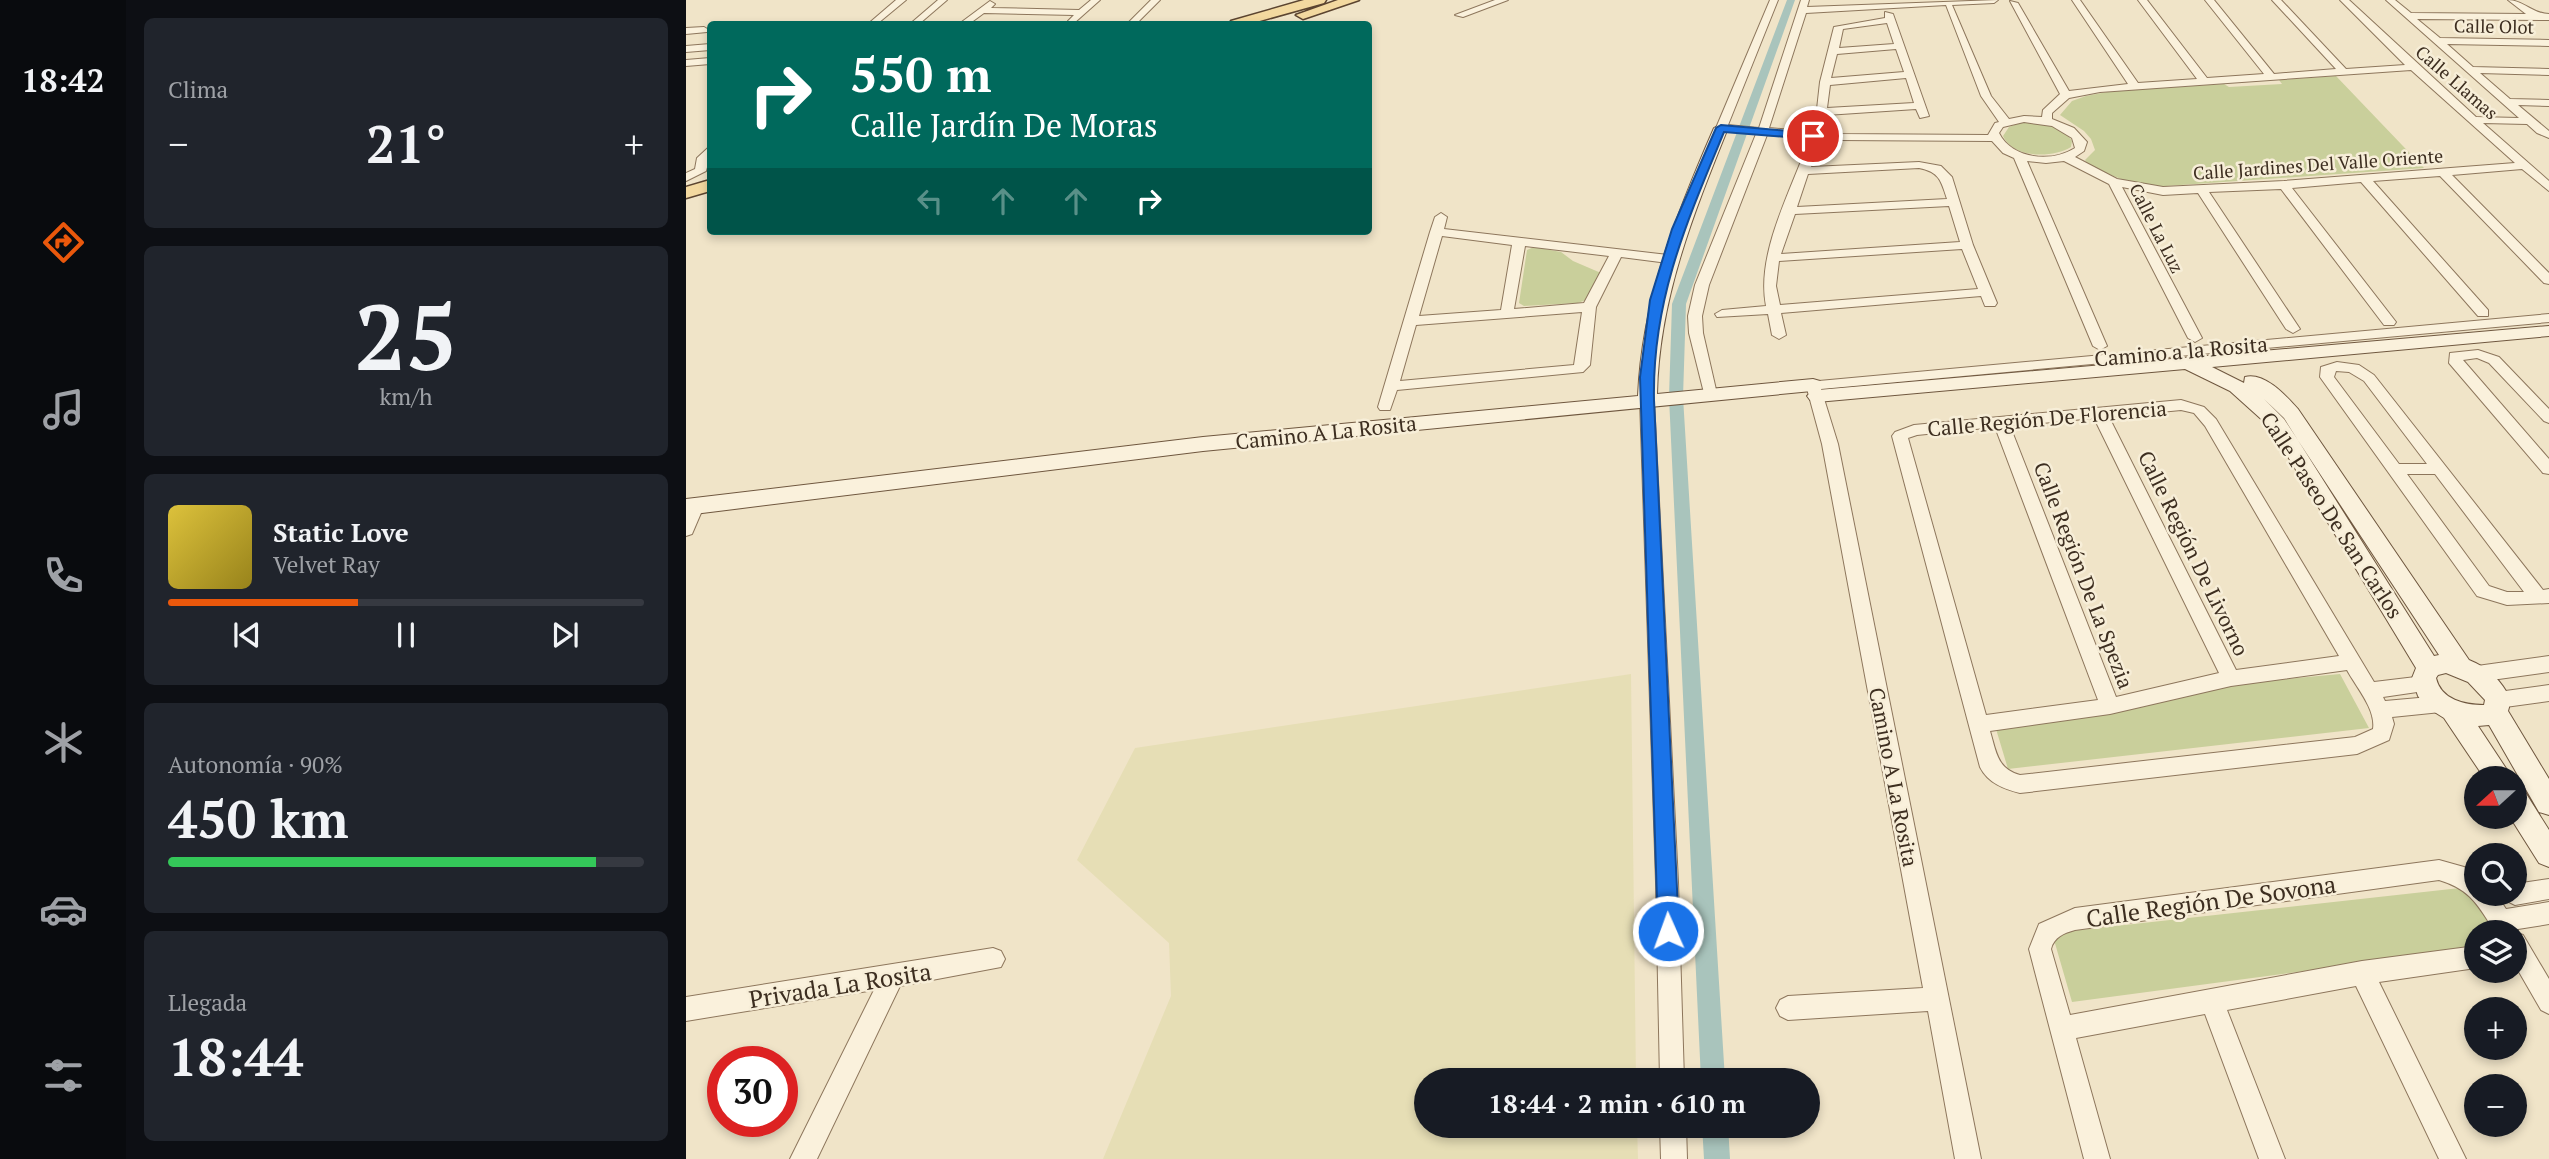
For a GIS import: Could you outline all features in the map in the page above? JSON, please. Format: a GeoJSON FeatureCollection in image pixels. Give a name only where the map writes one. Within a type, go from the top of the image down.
{"type":"FeatureCollection","features":[{"type":"Feature","properties":{"kind":"main road"},"geometry":{"type":"LineString","coordinates":[[1246,21],[1319,0]]}},
{"type":"Feature","properties":{"kind":"main road"},"geometry":{"type":"LineString","coordinates":[[1281,21],[1352,0]]}},
{"type":"Feature","properties":{"kind":"main road"},"geometry":{"type":"LineString","coordinates":[[686,193],[707,186]]}},
{"type":"Feature","properties":{"kind":"main road"},"geometry":{"type":"LineString","coordinates":[[686,200],[707,193]]}},
{"type":"Feature","properties":{"kind":"street"},"geometry":{"type":"LineString","coordinates":[[876,21],[902,0]]}},
{"type":"Feature","properties":{"kind":"street"},"geometry":{"type":"LineString","coordinates":[[918,21],[943,0]]}},
{"type":"Feature","properties":{"kind":"street"},"geometry":{"type":"LineString","coordinates":[[1073,21],[1096,0]]}},
{"type":"Feature","properties":{"kind":"street"},"geometry":{"type":"LineString","coordinates":[[1134,21],[1156,0]]}},
{"type":"Feature","properties":{"kind":"street"},"geometry":{"type":"LineString","coordinates":[[1460,15],[1504,0]]}},
{"type":"Feature","properties":{"kind":"street"},"geometry":{"type":"LineString","coordinates":[[1672,1068],[1655,399],[1647,377],[1656,300],[1668,259],[1725,129],[1774,0]]}},
{"type":"Feature","properties":{"kind":"street"},"geometry":{"type":"LineString","coordinates":[[1701,395],[1695,316],[1702,285],[1804,5],[1994,0]]}},
{"type":"Feature","properties":{"kind":"street"},"geometry":{"type":"LineString","coordinates":[[2076,0],[2135,86]]}},
{"type":"Feature","properties":{"kind":"street"},"geometry":{"type":"LineString","coordinates":[[2143,0],[2203,80]]}},
{"type":"Feature","properties":{"kind":"street"},"geometry":{"type":"LineString","coordinates":[[2209,0],[2271,76]]}},
{"type":"Feature","properties":{"kind":"street"},"geometry":{"type":"LineString","coordinates":[[2276,0],[2343,71]]}},
{"type":"Feature","properties":{"kind":"street","name":"Calle Llamas"},"geometry":{"type":"LineString","coordinates":[[2344,0],[2413,67],[2549,187]]}},
{"type":"Feature","properties":{"kind":"street"},"geometry":{"type":"LineString","coordinates":[[2390,0],[2545,133]]}},
{"type":"Feature","properties":{"kind":"street"},"geometry":{"type":"LineString","coordinates":[[2512,0],[2536,17]]}},
{"type":"Feature","properties":{"kind":"street"},"geometry":{"type":"LineString","coordinates":[[2013,3],[2066,95]]}},
{"type":"Feature","properties":{"kind":"street"},"geometry":{"type":"LineString","coordinates":[[968,21],[989,5],[1085,11]]}},
{"type":"Feature","properties":{"kind":"street"},"geometry":{"type":"LineString","coordinates":[[1949,7],[1986,96],[2005,122]]}},
{"type":"Feature","properties":{"kind":"street"},"geometry":{"type":"LineString","coordinates":[[1008,19],[1029,8]]}},
{"type":"Feature","properties":{"kind":"street"},"geometry":{"type":"LineString","coordinates":[[2408,16],[2549,17]]}},
{"type":"Feature","properties":{"kind":"street"},"geometry":{"type":"LineString","coordinates":[[1819,125],[1820,112],[1825,82],[1838,28],[1841,25],[1889,17],[1922,111],[1820,112]]}},
{"type":"Feature","properties":{"kind":"street"},"geometry":{"type":"LineString","coordinates":[[686,31],[704,30]]}},
{"type":"Feature","properties":{"kind":"street","name":"Calle Olot"},"geometry":{"type":"LineString","coordinates":[[2438,41],[2549,43]]}},
{"type":"Feature","properties":{"kind":"street"},"geometry":{"type":"LineString","coordinates":[[1832,51],[1899,46]]}},
{"type":"Feature","properties":{"kind":"street"},"geometry":{"type":"LineString","coordinates":[[686,48],[707,47]]}},
{"type":"Feature","properties":{"kind":"street"},"geometry":{"type":"LineString","coordinates":[[686,63],[707,61]]}},
{"type":"Feature","properties":{"kind":"street"},"geometry":{"type":"LineString","coordinates":[[2047,121],[2048,112],[2066,95],[2203,80],[2413,67]]}},
{"type":"Feature","properties":{"kind":"street"},"geometry":{"type":"LineString","coordinates":[[2471,70],[2549,72]]}},
{"type":"Feature","properties":{"kind":"street"},"geometry":{"type":"LineString","coordinates":[[1825,82],[1909,75]]}},
{"type":"Feature","properties":{"kind":"street"},"geometry":{"type":"LineString","coordinates":[[2508,102],[2549,103]]}},
{"type":"Feature","properties":{"kind":"street"},"geometry":{"type":"LineString","coordinates":[[1725,129],[1838,137],[1994,138],[2007,150],[2041,159],[2065,158],[2075,154],[2081,142],[2070,130],[2047,121],[2024,119],[2005,122],[1995,129],[1994,138]]}},
{"type":"Feature","properties":{"kind":"street"},"geometry":{"type":"LineString","coordinates":[[2473,120],[2529,121]]}},
{"type":"Feature","properties":{"kind":"street"},"geometry":{"type":"LineString","coordinates":[[1789,134],[1796,127],[1819,125],[1833,130],[1838,137]]}},
{"type":"Feature","properties":{"kind":"street"},"geometry":{"type":"LineString","coordinates":[[1789,134],[1797,144],[1812,148],[1832,145],[1838,137]]}},
{"type":"Feature","properties":{"kind":"street"},"geometry":{"type":"LineString","coordinates":[[1779,335],[1769,286],[1773,258],[1812,148]]}},
{"type":"Feature","properties":{"kind":"street"},"geometry":{"type":"LineString","coordinates":[[686,178],[700,171],[707,153]]}},
{"type":"Feature","properties":{"kind":"street"},"geometry":{"type":"LineString","coordinates":[[2018,154],[2100,346]]}},
{"type":"Feature","properties":{"kind":"street","name":"Calle La Luz"},"geometry":{"type":"LineString","coordinates":[[2065,158],[2114,182],[2194,338]]}},
{"type":"Feature","properties":{"kind":"street"},"geometry":{"type":"LineString","coordinates":[[1722,314],[1988,297],[1967,245],[1946,177],[1937,168],[1919,165],[1803,171]]}},
{"type":"Feature","properties":{"kind":"street","name":"Calle Jardines Del Valle Oriente"},"geometry":{"type":"LineString","coordinates":[[2114,182],[2149,191],[2202,190],[2526,165]]}},
{"type":"Feature","properties":{"kind":"street"},"geometry":{"type":"LineString","coordinates":[[2443,172],[2549,280]]}},
{"type":"Feature","properties":{"kind":"street"},"geometry":{"type":"LineString","coordinates":[[2365,179],[2483,313]]}},
{"type":"Feature","properties":{"kind":"street"},"geometry":{"type":"LineString","coordinates":[[2284,185],[2389,322]]}},
{"type":"Feature","properties":{"kind":"street"},"geometry":{"type":"LineString","coordinates":[[2202,190],[2293,329]]}},
{"type":"Feature","properties":{"kind":"street"},"geometry":{"type":"LineString","coordinates":[[1788,211],[1955,202]]}},
{"type":"Feature","properties":{"kind":"street"},"geometry":{"type":"LineString","coordinates":[[1385,407],[1441,217]]}},
{"type":"Feature","properties":{"kind":"street"},"geometry":{"type":"LineString","coordinates":[[1436,232],[1668,259]]}},
{"type":"Feature","properties":{"kind":"street"},"geometry":{"type":"LineString","coordinates":[[1507,313],[1519,242]]}},
{"type":"Feature","properties":{"kind":"street"},"geometry":{"type":"LineString","coordinates":[[1773,258],[1967,245]]}},
{"type":"Feature","properties":{"kind":"street"},"geometry":{"type":"LineString","coordinates":[[1391,386],[1578,369],[1583,365],[1589,307],[1612,266],[1616,253]]}},
{"type":"Feature","properties":{"kind":"street"},"geometry":{"type":"LineString","coordinates":[[1410,321],[1589,307]]}},
{"type":"Feature","properties":{"kind":"street","name":"Camino a la Rosita"},"geometry":{"type":"LineString","coordinates":[[1815,391],[2549,318]]}},
{"type":"Feature","properties":{"kind":"street","name":"Camino a la Rosita"},"geometry":{"type":"LineString","coordinates":[[2183,362],[2549,331]]}},
{"type":"Feature","properties":{"kind":"street"},"geometry":{"type":"LineString","coordinates":[[2549,418],[2489,356],[2455,356],[2456,363],[2542,454],[2549,469]]}},
{"type":"Feature","properties":{"kind":"street","name":"Calle Paseo De San Carlos"},"geometry":{"type":"LineString","coordinates":[[2217,359],[2271,394],[2291,414],[2468,670],[2487,682],[2497,706]]}},
{"type":"Feature","properties":{"kind":"street","name":"Camino A La Rosita"},"geometry":{"type":"LineString","coordinates":[[691,506],[1203,444],[1655,399],[1815,391],[2183,362]]}},
{"type":"Feature","properties":{"kind":"street","name":"Calle Paseo De San Carlos"},"geometry":{"type":"LineString","coordinates":[[2183,362],[2239,386],[2255,398],[2277,423],[2447,708]]}},
{"type":"Feature","properties":{"kind":"street"},"geometry":{"type":"LineString","coordinates":[[2352,367],[2363,373],[2544,597],[2501,599],[2483,591],[2327,377],[2325,373],[2329,368],[2352,367]]}},
{"type":"Feature","properties":{"kind":"street","name":"Camino A La Rosita"},"geometry":{"type":"LineString","coordinates":[[1815,391],[1830,444],[1968,1159]]}},
{"type":"Feature","properties":{"kind":"street","name":"Calle Región De Florencia"},"geometry":{"type":"LineString","coordinates":[[2181,405],[2199,410],[2205,415],[2380,710],[2384,724],[2382,734],[2357,745],[2020,784],[1998,777],[1990,767],[1900,436],[1914,430],[2099,412],[2181,405]]}},
{"type":"Feature","properties":{"kind":"street","name":"Calle Región De Livorno"},"geometry":{"type":"LineString","coordinates":[[2099,412],[2231,678]]}},
{"type":"Feature","properties":{"kind":"street","name":"Calle Región De La Spezia"},"geometry":{"type":"LineString","coordinates":[[2000,421],[2110,706]]}},
{"type":"Feature","properties":{"kind":"street"},"geometry":{"type":"LineString","coordinates":[[2392,469],[2440,469]]}},
{"type":"Feature","properties":{"kind":"street"},"geometry":{"type":"LineString","coordinates":[[686,530],[691,506]]}},
{"type":"Feature","properties":{"kind":"street"},"geometry":{"type":"LineString","coordinates":[[1979,723],[2110,706],[2231,678],[2351,662]]}},
{"type":"Feature","properties":{"kind":"street"},"geometry":{"type":"LineString","coordinates":[[2368,691],[2426,675],[2446,663],[2468,670],[2549,664]]}},
{"type":"Feature","properties":{"kind":"street"},"geometry":{"type":"LineString","coordinates":[[2380,710],[2447,708],[2478,718],[2497,706],[2549,692]]}},
{"type":"Feature","properties":{"kind":"street"},"geometry":{"type":"LineString","coordinates":[[2497,706],[2549,803]]}},
{"type":"Feature","properties":{"kind":"street"},"geometry":{"type":"LineString","coordinates":[[2447,708],[2490,766]]}},
{"type":"Feature","properties":{"kind":"street"},"geometry":{"type":"LineString","coordinates":[[2527,820],[2549,854]]}},
{"type":"Feature","properties":{"kind":"street","name":"Calle Región De Sovona"},"geometry":{"type":"LineString","coordinates":[[2097,1159],[2040,949],[2041,938],[2047,930],[2060,924],[2089,918],[2439,870],[2464,877]]}},
{"type":"Feature","properties":{"kind":"street"},"geometry":{"type":"LineString","coordinates":[[2527,892],[2549,889]]}},
{"type":"Feature","properties":{"kind":"street"},"geometry":{"type":"LineString","coordinates":[[2527,928],[2549,913]]}},
{"type":"Feature","properties":{"kind":"street","name":"Privada La Rosita"},"geometry":{"type":"LineString","coordinates":[[686,1010],[892,978],[993,959]]}},
{"type":"Feature","properties":{"kind":"street"},"geometry":{"type":"LineString","coordinates":[[2061,1029],[2213,1003],[2362,973],[2464,959]]}},
{"type":"Feature","properties":{"kind":"street","name":"Calle Región De Sovona"},"geometry":{"type":"LineString","coordinates":[[2527,965],[2549,1002]]}},
{"type":"Feature","properties":{"kind":"street"},"geometry":{"type":"LineString","coordinates":[[2362,973],[2453,1159]]}},
{"type":"Feature","properties":{"kind":"street"},"geometry":{"type":"LineString","coordinates":[[803,1159],[892,978]]}},
{"type":"Feature","properties":{"kind":"street"},"geometry":{"type":"LineString","coordinates":[[1788,1008],[1937,999]]}},
{"type":"Feature","properties":{"kind":"street"},"geometry":{"type":"LineString","coordinates":[[2213,1003],[2272,1159]]}},
{"type":"Feature","properties":{"kind":"street"},"geometry":{"type":"LineString","coordinates":[[1673,1138],[1674,1159]]}},
{"type":"Feature","properties":{"kind":"shaded area"},"geometry":{"type":"Polygon","coordinates":[[[1631,674],[1636,1068],[1414,1068],[1414,1138],[1637,1138],[1638,1159],[1103,1159],[1171,996],[1169,943],[1077,860],[1135,748],[1631,674]]]}},
{"type":"Feature","properties":{"kind":"green space"},"geometry":{"type":"Polygon","coordinates":[[[2336,76],[2424,168],[2138,186],[2089,166],[2085,160],[2095,150],[2091,139],[2060,115],[2072,101],[2112,91],[2224,84],[2229,87],[2282,84],[2279,80],[2336,76]]]}},
{"type":"Feature","properties":{"kind":"green space"},"geometry":{"type":"Polygon","coordinates":[[[2023,122],[2044,124],[2063,131],[2072,141],[2071,147],[2044,154],[2015,149],[2003,136],[2009,127],[2023,122]]]}},
{"type":"Feature","properties":{"kind":"green space"},"geometry":{"type":"Polygon","coordinates":[[[1534,247],[1561,252],[1573,261],[1601,273],[1586,300],[1578,303],[1524,306],[1519,303],[1527,250],[1534,247]]]}},
{"type":"Feature","properties":{"kind":"green space"},"geometry":{"type":"Polygon","coordinates":[[[2340,674],[2369,728],[2008,769],[1996,729],[2120,712],[2234,684],[2340,674]]]}},
{"type":"Feature","properties":{"kind":"green space"},"geometry":{"type":"Polygon","coordinates":[[[2464,888],[2464,906],[2481,906],[2489,920],[2464,920],[2464,950],[2072,1002],[2052,933],[2464,888]]]}},
{"type":"Feature","properties":{"kind":"waterway"},"geometry":{"type":"LineString","coordinates":[[1712,1068],[1676,397],[1679,304],[1791,0]]}},
{"type":"Feature","properties":{"kind":"waterway"},"geometry":{"type":"LineString","coordinates":[[1716,1138],[1717,1159]]}},
{"type":"Feature","properties":{"kind":"route"},"geometry":{"type":"LineString","coordinates":[[1668,931],[1647,400],[1656,300],[1678,229],[1721,128],[1813,136]]}}]}
